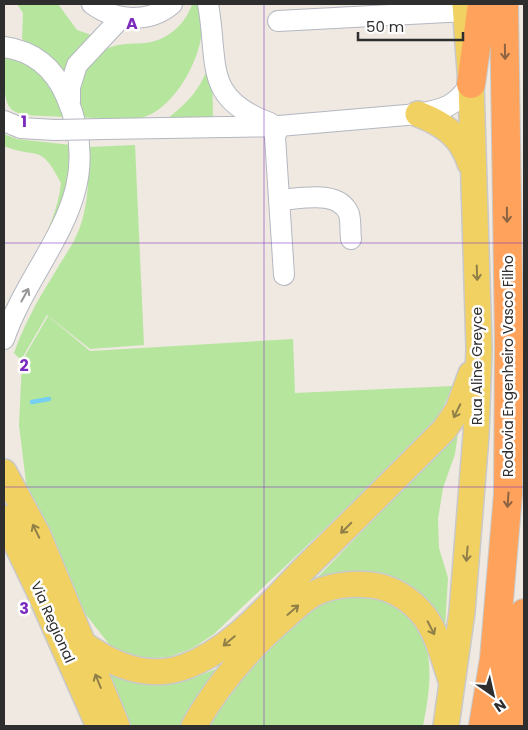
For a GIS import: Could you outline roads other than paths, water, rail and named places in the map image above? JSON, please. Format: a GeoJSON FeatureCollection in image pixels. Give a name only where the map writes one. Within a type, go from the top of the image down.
{"type":"FeatureCollection","features":[{"type":"Feature","properties":{"kind":"highway","name":"Rodovia Engenheiro Vasco Filho"},"geometry":{"type":"LineString","coordinates":[[483,726],[494,659],[508,494],[509,343],[504,4]]}},
{"type":"Feature","properties":{"kind":"highway"},"geometry":{"type":"LineString","coordinates":[[471,6],[471,84]]}},
{"type":"Feature","properties":{"kind":"highway"},"geometry":{"type":"LineString","coordinates":[[510,726],[524,613]]}},
{"type":"Feature","properties":{"kind":"highway"},"geometry":{"type":"LineString","coordinates":[[521,648],[521,726]]}},
{"type":"Feature","properties":{"kind":"main road","name":"Rua Aline Greyce"},"geometry":{"type":"LineString","coordinates":[[446,726],[462,612],[475,454],[479,348],[471,84]]}},
{"type":"Feature","properties":{"kind":"main road"},"geometry":{"type":"LineString","coordinates":[[418,114],[438,122],[453,132],[467,155],[473,173]]}},
{"type":"Feature","properties":{"kind":"main road"},"geometry":{"type":"LineString","coordinates":[[82,643],[106,659],[142,672],[164,672],[184,668],[218,650],[254,619],[444,430],[458,410],[479,348]]}},
{"type":"Feature","properties":{"kind":"main road"},"geometry":{"type":"LineString","coordinates":[[4,472],[38,535],[117,726]]}},
{"type":"Feature","properties":{"kind":"main road","name":"Via Regional"},"geometry":{"type":"LineString","coordinates":[[4,518],[40,590],[99,726]]}},
{"type":"Feature","properties":{"kind":"main road"},"geometry":{"type":"LineString","coordinates":[[194,726],[219,686],[267,632],[303,601],[321,590],[341,584],[378,586],[396,592],[411,603],[426,618],[453,684]]}},
{"type":"Feature","properties":{"kind":"lane"},"geometry":{"type":"LineString","coordinates":[[92,4],[103,12],[120,18],[152,14],[172,4]]}},
{"type":"Feature","properties":{"kind":"lane"},"geometry":{"type":"LineString","coordinates":[[208,4],[214,54],[222,91],[239,109],[279,126]]}},
{"type":"Feature","properties":{"kind":"lane"},"geometry":{"type":"LineString","coordinates":[[278,21],[471,6]]}},
{"type":"Feature","properties":{"kind":"lane"},"geometry":{"type":"LineString","coordinates":[[4,339],[15,314],[61,230],[74,197],[80,158],[70,104],[70,87],[77,65],[120,18]]}},
{"type":"Feature","properties":{"kind":"lane"},"geometry":{"type":"LineString","coordinates":[[4,46],[27,53],[48,67],[56,76],[70,104]]}},
{"type":"Feature","properties":{"kind":"lane"},"geometry":{"type":"LineString","coordinates":[[4,121],[22,128],[55,130],[279,126],[418,114],[440,110],[453,104],[471,84]]}},
{"type":"Feature","properties":{"kind":"lane"},"geometry":{"type":"LineString","coordinates":[[279,126],[275,137],[284,275]]}},
{"type":"Feature","properties":{"kind":"lane"},"geometry":{"type":"LineString","coordinates":[[279,200],[331,197],[342,205],[349,215],[351,238]]}},
{"type":"Feature","properties":{"kind":"waterway"},"geometry":{"type":"LineString","coordinates":[[32,402],[49,399]]}}]}
